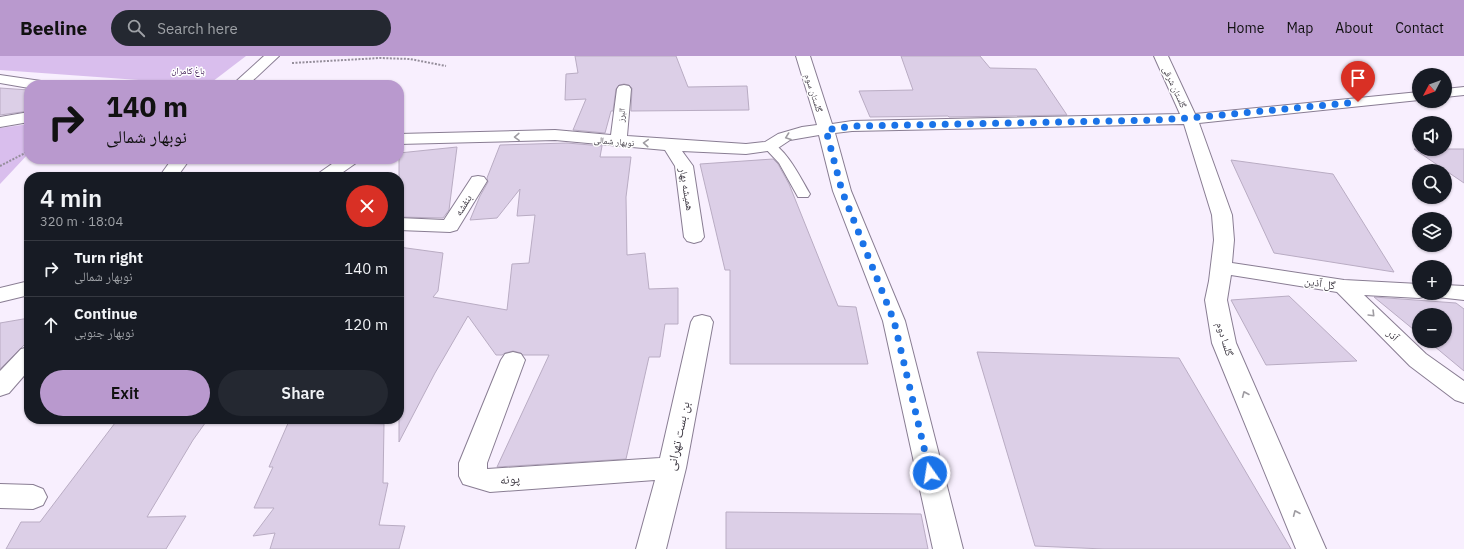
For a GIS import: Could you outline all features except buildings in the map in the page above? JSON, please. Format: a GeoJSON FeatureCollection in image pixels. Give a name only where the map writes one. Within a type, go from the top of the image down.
{"type":"FeatureCollection","features":[{"type":"Feature","properties":{"kind":"street","name":"گلستان سوم"},"geometry":{"type":"LineString","coordinates":[[802,56],[826,130],[842,191],[894,321],[948,549]]}},
{"type":"Feature","properties":{"kind":"street","name":"گلستان شرقی"},"geometry":{"type":"LineString","coordinates":[[1161,56],[1190,118]]}},
{"type":"Feature","properties":{"kind":"street"},"geometry":{"type":"LineString","coordinates":[[245,80],[267,60]]}},
{"type":"Feature","properties":{"kind":"street"},"geometry":{"type":"LineString","coordinates":[[0,80],[24,83]]}},
{"type":"Feature","properties":{"kind":"street","name":"البرز"},"geometry":{"type":"LineString","coordinates":[[618,141],[624,88]]}},
{"type":"Feature","properties":{"kind":"street"},"geometry":{"type":"LineString","coordinates":[[1452,92],[1464,91]]}},
{"type":"Feature","properties":{"kind":"street","name":"نوبهار شمالی"},"geometry":{"type":"LineString","coordinates":[[404,140],[555,135],[670,145],[746,149],[769,146],[784,137],[802,132],[826,130],[863,134],[1163,128],[1190,118],[1412,97]]}},
{"type":"Feature","properties":{"kind":"street"},"geometry":{"type":"LineString","coordinates":[[0,122],[24,118]]}},
{"type":"Feature","properties":{"kind":"street","name":"گلسا دوم"},"geometry":{"type":"LineString","coordinates":[[1190,118],[1222,215],[1224,240],[1216,300],[1224,343],[1311,549]]}},
{"type":"Feature","properties":{"kind":"street","name":"همیشه بهار"},"geometry":{"type":"LineString","coordinates":[[670,145],[684,166],[694,237]]}},
{"type":"Feature","properties":{"kind":"street"},"geometry":{"type":"LineString","coordinates":[[332,172],[343,164]]}},
{"type":"Feature","properties":{"kind":"street","name":"بنفشه"},"geometry":{"type":"LineString","coordinates":[[404,224],[450,226],[478,181]]}},
{"type":"Feature","properties":{"kind":"street","name":"گل آذین"},"geometry":{"type":"LineString","coordinates":[[1221,267],[1344,287],[1412,291]]}},
{"type":"Feature","properties":{"kind":"street","name":"آذر"},"geometry":{"type":"LineString","coordinates":[[1344,287],[1418,360],[1464,394]]}},
{"type":"Feature","properties":{"kind":"street"},"geometry":{"type":"LineString","coordinates":[[0,295],[24,289]]}},
{"type":"Feature","properties":{"kind":"street"},"geometry":{"type":"LineString","coordinates":[[1452,292],[1464,293]]}},
{"type":"Feature","properties":{"kind":"street","name":"بن بست تهرانی"},"geometry":{"type":"LineString","coordinates":[[651,549],[672,468],[702,322]]}},
{"type":"Feature","properties":{"kind":"street","name":"پونه"},"geometry":{"type":"LineString","coordinates":[[513,360],[473,463],[473,476],[490,481],[672,468]]}},
{"type":"Feature","properties":{"kind":"street"},"geometry":{"type":"LineString","coordinates":[[0,387],[24,361]]}},
{"type":"Feature","properties":{"kind":"street"},"geometry":{"type":"LineString","coordinates":[[0,496],[33,497]]}},
{"type":"Feature","properties":{"kind":"lane"},"geometry":{"type":"LineString","coordinates":[[769,146],[784,161],[803,194]]}},
{"type":"Feature","properties":{"kind":"path"},"geometry":{"type":"LineString","coordinates":[[267,60],[410,58],[446,66]]}},
{"type":"Feature","properties":{"kind":"path"},"geometry":{"type":"LineString","coordinates":[[0,166],[24,154]]}},
{"type":"Feature","properties":{"kind":"green space","name":"باغ کامران"},"geometry":{"type":"Polygon","coordinates":[[[0,56],[246,56],[215,80],[139,80],[0,70],[0,56]]]}},
{"type":"Feature","properties":{"kind":"green space"},"geometry":{"type":"Polygon","coordinates":[[[24,125],[24,158],[0,184],[0,128],[24,125]]]}},
{"type":"Feature","properties":{"kind":"route"},"geometry":{"type":"LineString","coordinates":[[930,473],[894,321],[842,191],[826,130],[852,126],[1156,120],[1358,102]]}}]}
